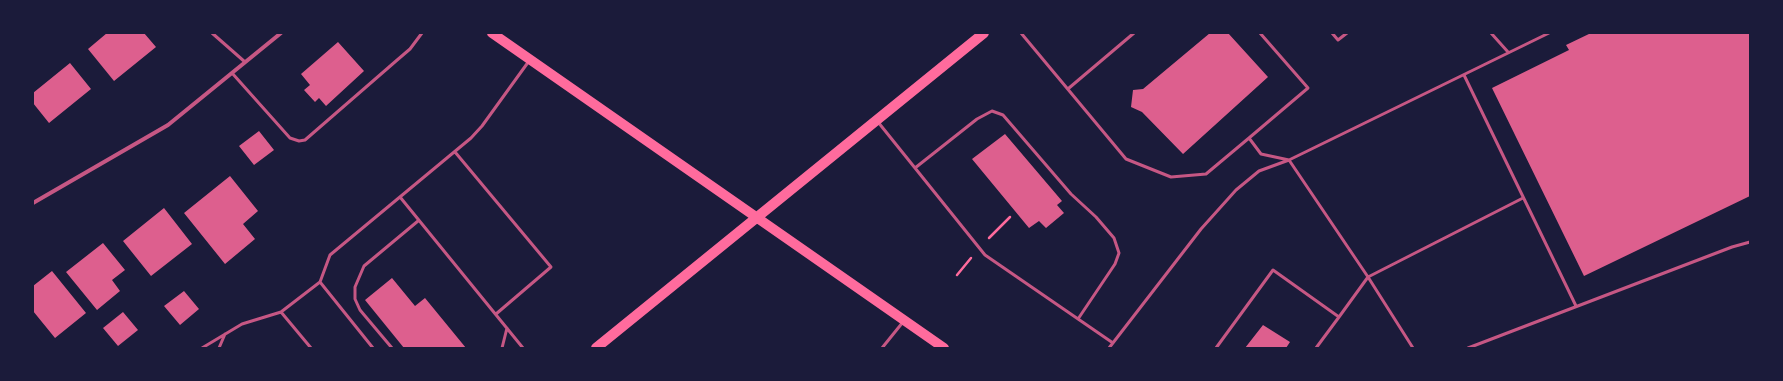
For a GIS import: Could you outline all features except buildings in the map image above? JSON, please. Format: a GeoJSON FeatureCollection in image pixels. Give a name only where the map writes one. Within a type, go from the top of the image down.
{"type":"FeatureCollection","features":[{"type":"Feature","properties":{"kind":"main road"},"geometry":{"type":"LineString","coordinates":[[492,33],[944,348]]}},
{"type":"Feature","properties":{"kind":"main road"},"geometry":{"type":"LineString","coordinates":[[596,348],[984,33]]}},
{"type":"Feature","properties":{"kind":"street"},"geometry":{"type":"LineString","coordinates":[[33,203],[168,125],[281,33]]}},
{"type":"Feature","properties":{"kind":"lane"},"geometry":{"type":"LineString","coordinates":[[212,33],[246,62]]}},
{"type":"Feature","properties":{"kind":"lane"},"geometry":{"type":"LineString","coordinates":[[232,73],[290,138],[299,141],[305,140],[410,49],[422,33]]}},
{"type":"Feature","properties":{"kind":"lane"},"geometry":{"type":"LineString","coordinates":[[1021,33],[1069,88],[1126,159],[1171,177],[1206,174],[1308,88],[1260,33]]}},
{"type":"Feature","properties":{"kind":"lane"},"geometry":{"type":"LineString","coordinates":[[1069,88],[1134,33]]}},
{"type":"Feature","properties":{"kind":"lane"},"geometry":{"type":"LineString","coordinates":[[1332,33],[1338,40],[1347,33]]}},
{"type":"Feature","properties":{"kind":"lane"},"geometry":{"type":"LineString","coordinates":[[1492,33],[1508,52]]}},
{"type":"Feature","properties":{"kind":"lane"},"geometry":{"type":"LineString","coordinates":[[1109,348],[1200,229],[1236,190],[1259,172],[1289,160],[1549,33]]}},
{"type":"Feature","properties":{"kind":"lane"},"geometry":{"type":"LineString","coordinates":[[202,348],[242,324],[281,312],[320,282],[330,255],[455,152],[482,126],[530,59]]}},
{"type":"Feature","properties":{"kind":"lane"},"geometry":{"type":"LineString","coordinates":[[1464,75],[1576,306]]}},
{"type":"Feature","properties":{"kind":"lane"},"geometry":{"type":"LineString","coordinates":[[915,168],[977,119],[992,111],[1003,115],[1071,194],[1096,217],[1114,238],[1119,253],[1115,264],[1078,319]]}},
{"type":"Feature","properties":{"kind":"lane"},"geometry":{"type":"LineString","coordinates":[[877,121],[985,256],[1113,343]]}},
{"type":"Feature","properties":{"kind":"lane"},"geometry":{"type":"LineString","coordinates":[[1249,138],[1261,154],[1289,160],[1368,277],[1413,348]]}},
{"type":"Feature","properties":{"kind":"lane"},"geometry":{"type":"LineString","coordinates":[[455,152],[551,267],[496,314]]}},
{"type":"Feature","properties":{"kind":"lane"},"geometry":{"type":"LineString","coordinates":[[400,197],[418,221],[523,348]]}},
{"type":"Feature","properties":{"kind":"lane"},"geometry":{"type":"LineString","coordinates":[[1316,348],[1368,277],[1523,198]]}},
{"type":"Feature","properties":{"kind":"lane"},"geometry":{"type":"LineString","coordinates":[[392,348],[360,310],[355,299],[355,287],[364,266],[418,221]]}},
{"type":"Feature","properties":{"kind":"lane"},"geometry":{"type":"LineString","coordinates":[[1468,348],[1732,247],[1750,242]]}},
{"type":"Feature","properties":{"kind":"lane"},"geometry":{"type":"LineString","coordinates":[[1216,348],[1273,270],[1339,317]]}},
{"type":"Feature","properties":{"kind":"lane"},"geometry":{"type":"LineString","coordinates":[[320,282],[373,348]]}},
{"type":"Feature","properties":{"kind":"lane"},"geometry":{"type":"LineString","coordinates":[[281,312],[311,348]]}},
{"type":"Feature","properties":{"kind":"lane"},"geometry":{"type":"LineString","coordinates":[[882,348],[904,320]]}},
{"type":"Feature","properties":{"kind":"lane"},"geometry":{"type":"LineString","coordinates":[[502,348],[507,328]]}},
{"type":"Feature","properties":{"kind":"lane"},"geometry":{"type":"LineString","coordinates":[[219,348],[225,334]]}}]}
